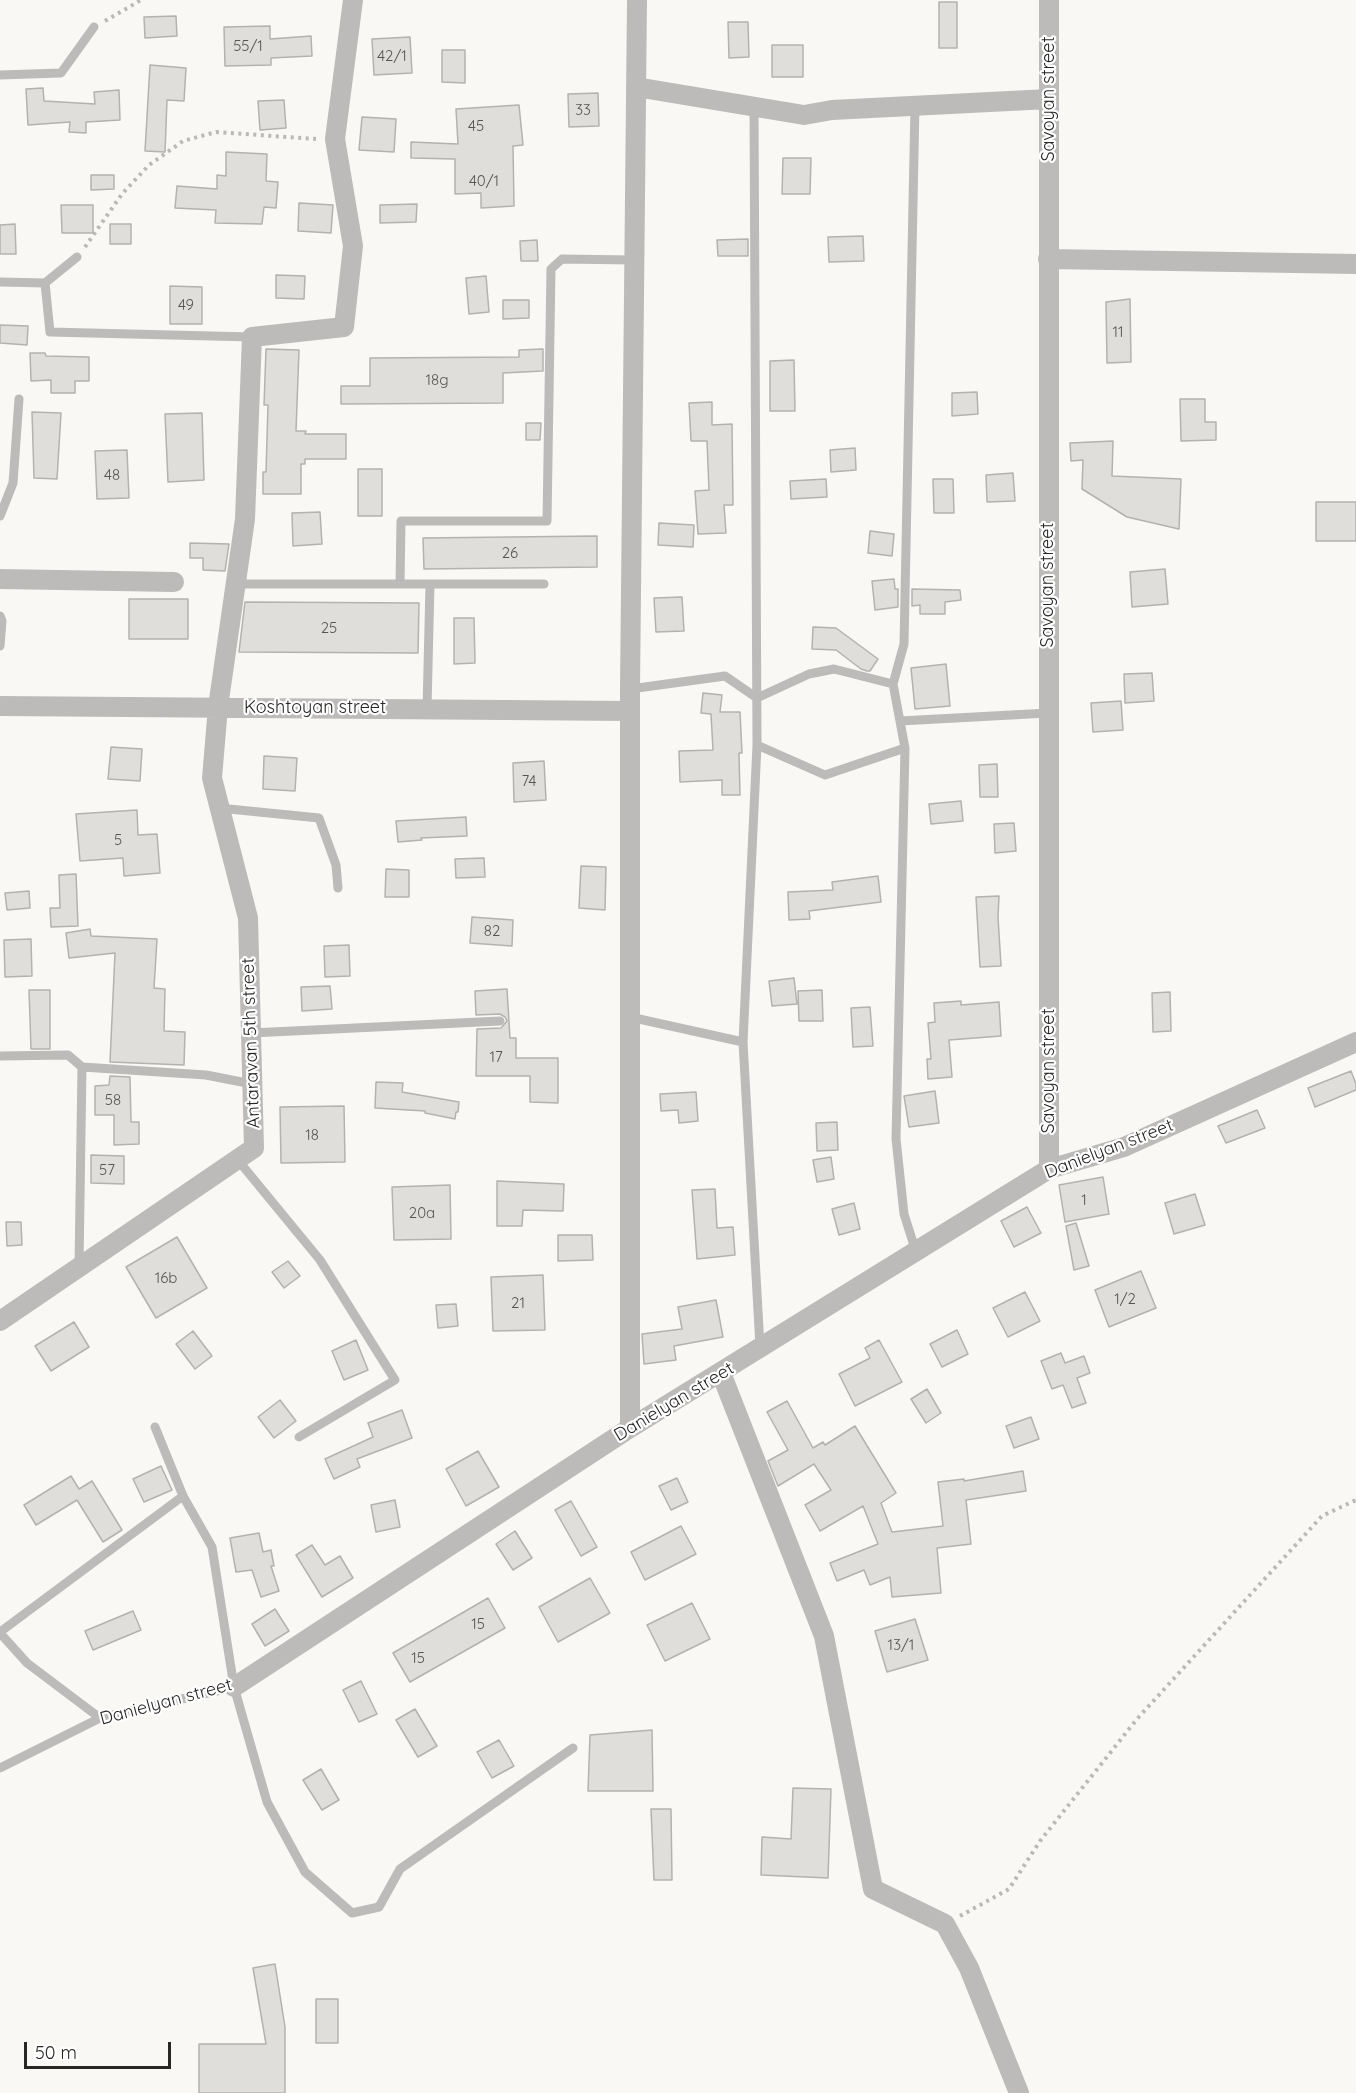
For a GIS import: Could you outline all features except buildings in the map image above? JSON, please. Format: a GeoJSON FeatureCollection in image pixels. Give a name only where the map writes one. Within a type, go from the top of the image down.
{"type":"FeatureCollection","features":[{"type":"Feature","properties":{"kind":"street"},"geometry":{"type":"LineString","coordinates":[[252,337],[344,327],[353,246],[335,140],[353,0]]}},
{"type":"Feature","properties":{"kind":"street"},"geometry":{"type":"LineString","coordinates":[[630,1428],[630,688],[637,0]]}},
{"type":"Feature","properties":{"kind":"street","name":"Savoyan street"},"geometry":{"type":"LineString","coordinates":[[1049,0],[1049,1169]]}},
{"type":"Feature","properties":{"kind":"street"},"geometry":{"type":"LineString","coordinates":[[636,87],[804,115],[832,110],[1049,99]]}},
{"type":"Feature","properties":{"kind":"street"},"geometry":{"type":"LineString","coordinates":[[1048,259],[1356,264]]}},
{"type":"Feature","properties":{"kind":"street","name":"Antaravan 5th street"},"geometry":{"type":"LineString","coordinates":[[0,1321],[254,1148],[248,918],[212,778],[218,707],[245,519],[252,337]]}},
{"type":"Feature","properties":{"kind":"street"},"geometry":{"type":"LineString","coordinates":[[0,579],[174,582]]}},
{"type":"Feature","properties":{"kind":"street","name":"Koshtoyan street"},"geometry":{"type":"LineString","coordinates":[[0,706],[630,711]]}},
{"type":"Feature","properties":{"kind":"street","name":"Danielyan street"},"geometry":{"type":"LineString","coordinates":[[234,1687],[630,1428],[1049,1169],[1124,1147],[1356,1042]]}},
{"type":"Feature","properties":{"kind":"street"},"geometry":{"type":"LineString","coordinates":[[721,1373],[824,1636],[873,1889],[945,1924],[969,1968],[1019,2093]]}},
{"type":"Feature","properties":{"kind":"lane"},"geometry":{"type":"LineString","coordinates":[[0,75],[61,74],[94,27]]}},
{"type":"Feature","properties":{"kind":"lane"},"geometry":{"type":"LineString","coordinates":[[915,105],[904,644],[893,684],[905,748],[896,1139],[904,1214],[916,1252]]}},
{"type":"Feature","properties":{"kind":"lane"},"geometry":{"type":"LineString","coordinates":[[754,107],[757,745],[743,1042],[760,1349]]}},
{"type":"Feature","properties":{"kind":"lane"},"geometry":{"type":"LineString","coordinates":[[0,282],[45,283],[77,257]]}},
{"type":"Feature","properties":{"kind":"lane"},"geometry":{"type":"LineString","coordinates":[[400,584],[401,521],[547,521],[551,269],[562,259],[634,260]]}},
{"type":"Feature","properties":{"kind":"lane"},"geometry":{"type":"LineString","coordinates":[[45,283],[50,332],[252,337]]}},
{"type":"Feature","properties":{"kind":"lane"},"geometry":{"type":"LineString","coordinates":[[0,516],[13,483],[19,399]]}},
{"type":"Feature","properties":{"kind":"lane"},"geometry":{"type":"LineString","coordinates":[[236,584],[544,584]]}},
{"type":"Feature","properties":{"kind":"lane"},"geometry":{"type":"LineString","coordinates":[[427,709],[430,584]]}},
{"type":"Feature","properties":{"kind":"lane"},"geometry":{"type":"LineString","coordinates":[[0,616],[2,621],[0,646]]}},
{"type":"Feature","properties":{"kind":"lane"},"geometry":{"type":"LineString","coordinates":[[757,698],[809,674],[834,669],[893,684]]}},
{"type":"Feature","properties":{"kind":"lane"},"geometry":{"type":"LineString","coordinates":[[630,688],[725,676],[757,698]]}},
{"type":"Feature","properties":{"kind":"lane"},"geometry":{"type":"LineString","coordinates":[[900,721],[1048,713]]}},
{"type":"Feature","properties":{"kind":"lane"},"geometry":{"type":"LineString","coordinates":[[757,745],[825,775],[905,748]]}},
{"type":"Feature","properties":{"kind":"lane"},"geometry":{"type":"LineString","coordinates":[[219,808],[319,818],[336,866],[338,888]]}},
{"type":"Feature","properties":{"kind":"lane"},"geometry":{"type":"LineString","coordinates":[[630,1017],[743,1042]]}},
{"type":"Feature","properties":{"kind":"lane"},"geometry":{"type":"LineString","coordinates":[[251,1033],[500,1021]]}},
{"type":"Feature","properties":{"kind":"lane"},"geometry":{"type":"LineString","coordinates":[[0,1056],[68,1055],[82,1067],[206,1076],[252,1084]]}},
{"type":"Feature","properties":{"kind":"lane"},"geometry":{"type":"LineString","coordinates":[[79,1267],[82,1067]]}},
{"type":"Feature","properties":{"kind":"lane"},"geometry":{"type":"LineString","coordinates":[[237,1160],[320,1260],[395,1380],[299,1437]]}},
{"type":"Feature","properties":{"kind":"lane"},"geometry":{"type":"LineString","coordinates":[[154,1427],[183,1496],[212,1547],[234,1687],[267,1802],[305,1872],[352,1913],[379,1907],[400,1869],[573,1748]]}},
{"type":"Feature","properties":{"kind":"lane"},"geometry":{"type":"LineString","coordinates":[[100,1718],[27,1662],[0,1632],[183,1496]]}},
{"type":"Feature","properties":{"kind":"lane","name":"Danielyan street"},"geometry":{"type":"LineString","coordinates":[[0,1768],[100,1718],[234,1687]]}},
{"type":"Feature","properties":{"kind":"path"},"geometry":{"type":"LineString","coordinates":[[94,27],[141,0]]}},
{"type":"Feature","properties":{"kind":"path"},"geometry":{"type":"LineString","coordinates":[[77,257],[122,194],[149,165],[183,141],[216,132],[335,140]]}},
{"type":"Feature","properties":{"kind":"path"},"geometry":{"type":"LineString","coordinates":[[945,1924],[1009,1889],[1040,1840],[1137,1719],[1322,1516],[1356,1500]]}}]}
